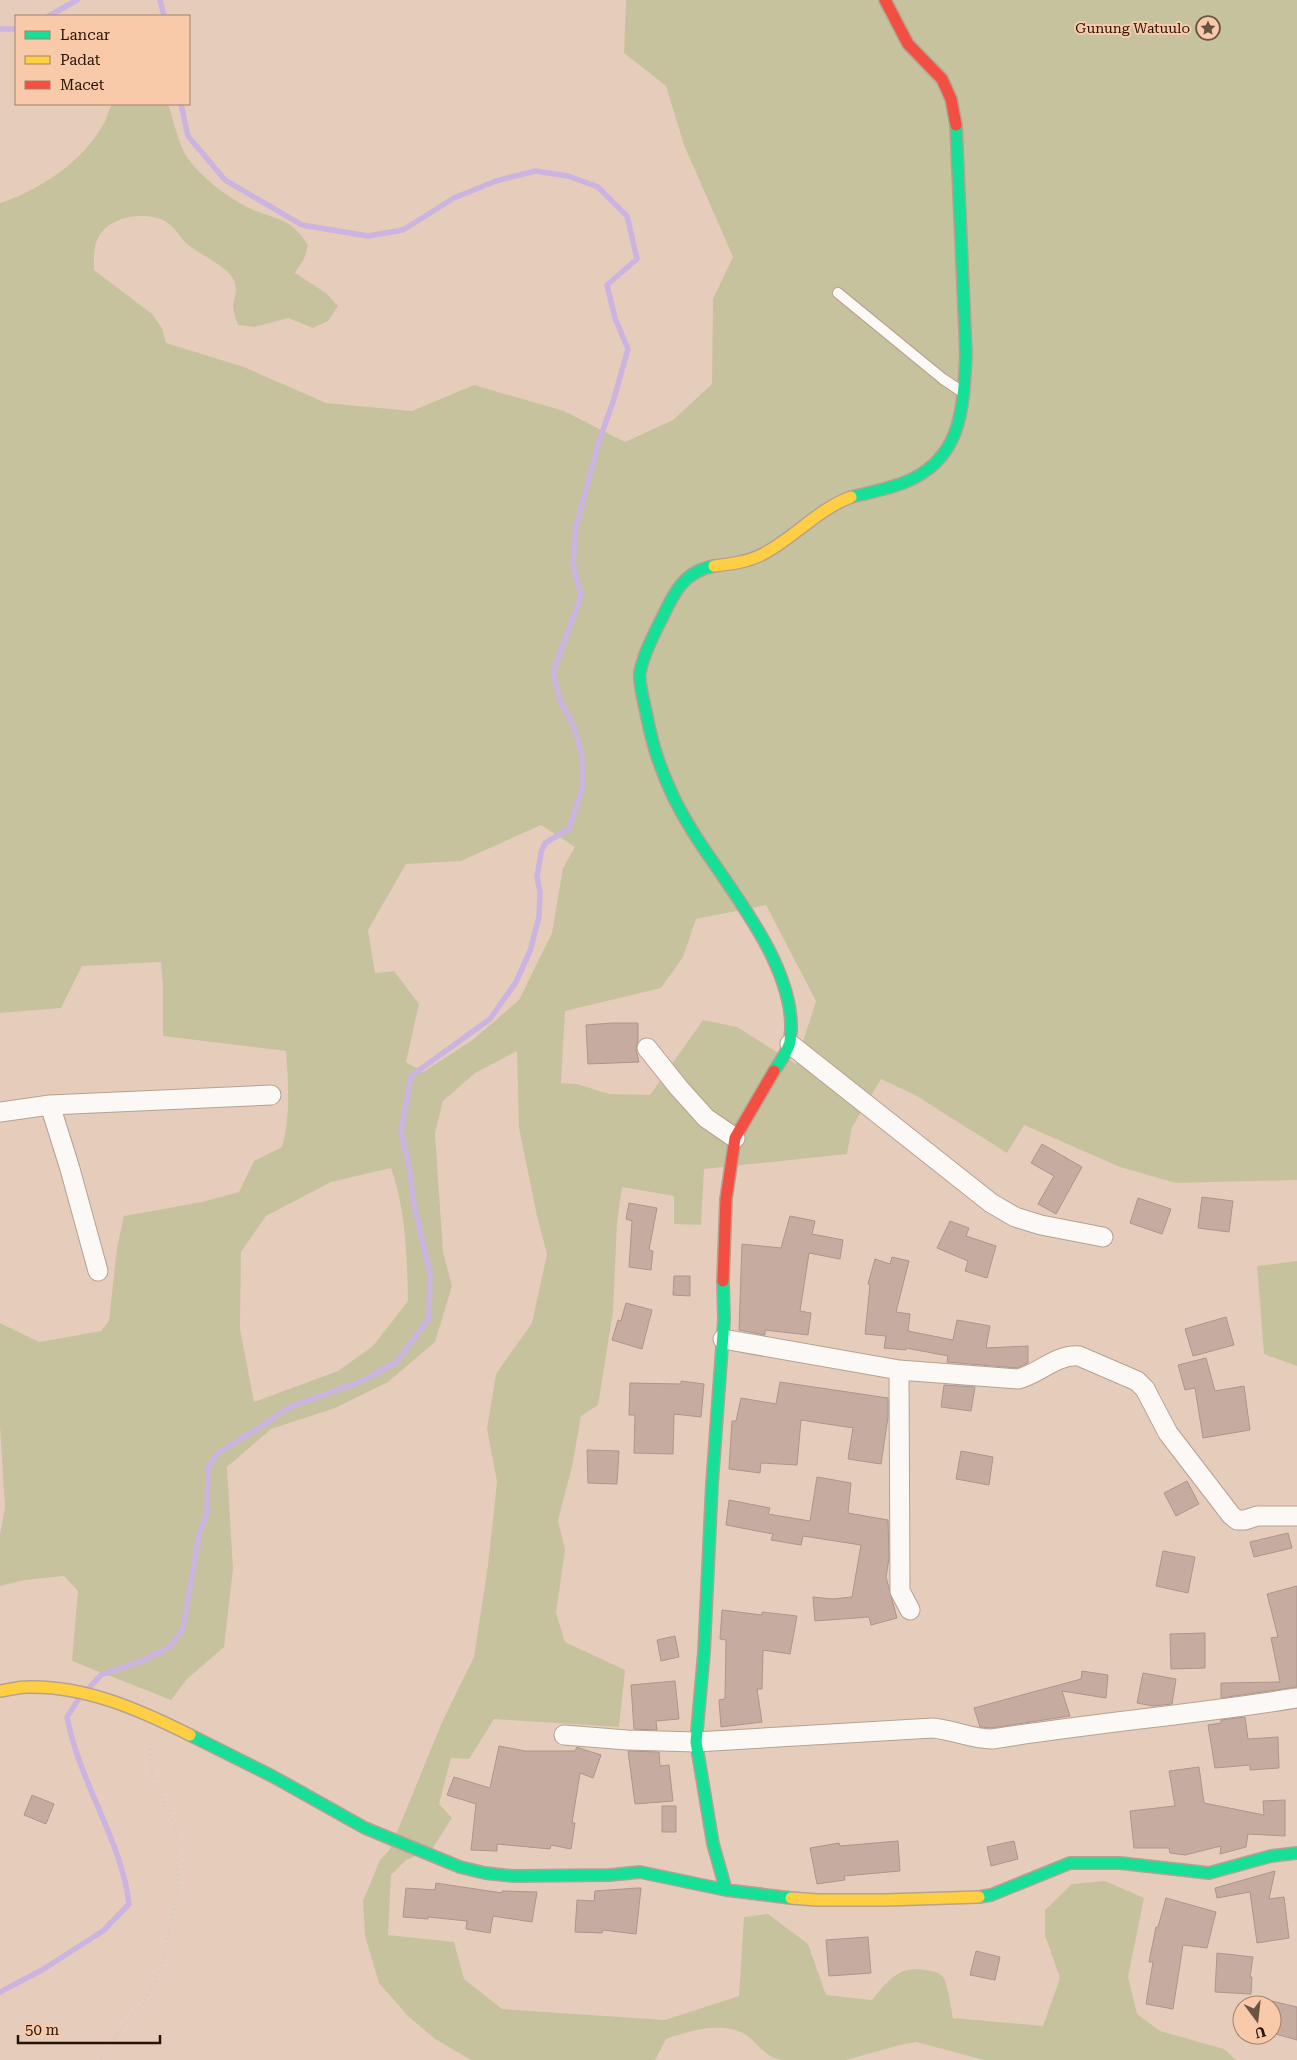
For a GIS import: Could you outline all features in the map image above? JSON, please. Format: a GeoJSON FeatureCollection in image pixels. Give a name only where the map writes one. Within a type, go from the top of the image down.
{"type":"FeatureCollection","features":[{"type":"Feature","properties":{"kind":"street"},"geometry":{"type":"LineString","coordinates":[[726,1890],[713,1844],[696,1742],[704,1652],[712,1484],[723,1339],[723,1249],[728,1176],[735,1138],[790,1044],[791,1018],[786,991],[775,962],[741,903],[692,830],[661,772],[650,732],[640,674],[648,645],[675,591],[684,580],[709,567],[740,562],[763,554],[820,514],[849,498],[915,477],[939,460],[947,451],[956,433],[964,393],[966,315],[957,128],[951,99],[942,79],[908,44],[886,0]]}},
{"type":"Feature","properties":{"kind":"street"},"geometry":{"type":"LineString","coordinates":[[790,1044],[990,1204],[1015,1217],[1041,1225],[1103,1237]]}},
{"type":"Feature","properties":{"kind":"street"},"geometry":{"type":"LineString","coordinates":[[647,1048],[706,1118],[735,1138]]}},
{"type":"Feature","properties":{"kind":"street"},"geometry":{"type":"LineString","coordinates":[[0,1112],[50,1105],[271,1096]]}},
{"type":"Feature","properties":{"kind":"street"},"geometry":{"type":"LineString","coordinates":[[50,1105],[98,1271]]}},
{"type":"Feature","properties":{"kind":"street"},"geometry":{"type":"LineString","coordinates":[[723,1339],[899,1370],[1018,1379],[1028,1377],[1062,1358],[1079,1356],[1137,1381],[1145,1389],[1168,1433],[1231,1515],[1237,1520],[1245,1520],[1257,1516],[1297,1516]]}},
{"type":"Feature","properties":{"kind":"street"},"geometry":{"type":"LineString","coordinates":[[899,1370],[900,1591],[910,1610]]}},
{"type":"Feature","properties":{"kind":"street"},"geometry":{"type":"LineString","coordinates":[[0,1691],[27,1687],[62,1690],[102,1698],[160,1720],[272,1776],[365,1828],[460,1867],[486,1873],[513,1876],[610,1875],[640,1872],[726,1890],[817,1900],[968,1898],[991,1895],[1070,1863],[1120,1863],[1209,1873],[1271,1856],[1297,1853]]}},
{"type":"Feature","properties":{"kind":"street"},"geometry":{"type":"LineString","coordinates":[[564,1735],[627,1740],[696,1742],[933,1728],[949,1730],[966,1737],[992,1739],[1156,1716],[1221,1710],[1297,1698]]}},
{"type":"Feature","properties":{"kind":"lane"},"geometry":{"type":"LineString","coordinates":[[838,293],[964,393]]}},
{"type":"Feature","properties":{"kind":"path"},"geometry":{"type":"LineString","coordinates":[[101,2060],[122,2027],[143,2004],[161,1968],[178,1890],[174,1827],[156,1787],[151,1770],[152,1734],[160,1720]]}},
{"type":"Feature","properties":{"kind":"shaded area"},"geometry":{"type":"Polygon","coordinates":[[[626,0],[1297,0],[1297,1180],[1176,1183],[1120,1167],[1024,1125],[1007,1153],[915,1095],[881,1079],[852,1127],[847,1154],[704,1169],[701,1225],[674,1224],[674,1196],[622,1187],[617,1223],[613,1312],[598,1405],[581,1416],[572,1467],[558,1520],[565,1550],[556,1613],[565,1642],[625,1670],[619,1727],[494,1719],[469,1759],[451,1758],[439,1804],[452,1818],[432,1849],[406,1860],[391,1875],[388,1935],[454,1942],[464,1979],[502,2009],[665,2020],[739,1996],[744,1917],[768,1914],[808,1944],[826,1995],[872,2000],[894,1976],[908,1970],[925,1970],[937,1972],[945,1980],[953,2018],[1043,2026],[1060,1978],[1045,1935],[1045,1910],[1072,1884],[1105,1881],[1144,1898],[1128,1977],[1137,2014],[1160,2031],[1224,2049],[1236,2060],[984,2060],[916,2042],[846,2060],[782,2060],[769,2055],[742,2033],[732,2029],[710,2028],[687,2032],[666,2039],[655,2060],[471,2060],[435,2039],[408,2016],[379,1983],[365,1936],[363,1901],[380,1860],[390,1849],[443,1720],[474,1657],[488,1565],[497,1482],[487,1429],[496,1374],[532,1323],[547,1254],[537,1216],[519,1128],[517,1051],[475,1073],[443,1101],[435,1133],[443,1252],[452,1286],[435,1342],[388,1382],[335,1408],[271,1429],[227,1467],[233,1569],[224,1647],[187,1679],[171,1700],[72,1661],[78,1591],[64,1576],[24,1580],[0,1586],[0,1534],[5,1508],[0,1426],[0,1323],[39,1342],[101,1331],[109,1321],[117,1248],[124,1216],[202,1202],[239,1192],[254,1161],[282,1147],[287,1123],[288,1099],[286,1051],[163,1036],[161,962],[82,966],[61,1008],[0,1013],[0,203],[30,191],[72,163],[94,138],[104,123],[112,105],[168,105],[184,152],[196,169],[213,185],[233,199],[251,209],[283,221],[296,230],[308,245],[304,259],[295,273],[326,293],[338,306],[328,321],[313,328],[288,318],[254,327],[238,325],[233,308],[236,292],[235,285],[229,273],[188,245],[173,227],[165,221],[148,216],[129,217],[120,220],[104,229],[99,236],[95,248],[94,270],[152,314],[162,328],[166,343],[244,367],[326,403],[412,411],[474,385],[564,411],[625,442],[673,420],[712,384],[713,299],[733,257],[684,145],[666,86],[624,53],[626,0]],[[541,825],[461,861],[406,864],[368,930],[375,973],[394,971],[419,1004],[406,1062],[423,1072],[474,1039],[519,1000],[552,933],[563,868],[575,847],[541,825]],[[766,905],[696,919],[683,957],[661,988],[565,1011],[561,1083],[577,1084],[609,1094],[650,1095],[703,1020],[737,1027],[796,1064],[816,1001],[766,905]],[[391,1168],[331,1182],[266,1216],[241,1252],[240,1329],[254,1402],[338,1371],[373,1346],[408,1301],[403,1217],[391,1168]]]}},
{"type":"Feature","properties":{"kind":"shaded area"},"geometry":{"type":"Polygon","coordinates":[[[1297,1261],[1297,1366],[1264,1354],[1257,1266],[1297,1261]]]}},
{"type":"Feature","properties":{"kind":"building"},"geometry":{"type":"Polygon","coordinates":[[[638,1023],[636,1049],[639,1062],[588,1064],[586,1025],[638,1023]]]}},
{"type":"Feature","properties":{"kind":"building"},"geometry":{"type":"Polygon","coordinates":[[[1042,1144],[1082,1167],[1056,1214],[1038,1204],[1054,1176],[1031,1163],[1042,1144]]]}},
{"type":"Feature","properties":{"kind":"building"},"geometry":{"type":"Polygon","coordinates":[[[1202,1197],[1233,1201],[1229,1232],[1198,1228],[1202,1197]]]}},
{"type":"Feature","properties":{"kind":"building"},"geometry":{"type":"Polygon","coordinates":[[[1138,1198],[1171,1209],[1162,1234],[1130,1223],[1138,1198]]]}},
{"type":"Feature","properties":{"kind":"building"},"geometry":{"type":"Polygon","coordinates":[[[629,1203],[657,1208],[649,1250],[653,1251],[651,1270],[629,1267],[632,1221],[626,1219],[629,1203]]]}},
{"type":"Feature","properties":{"kind":"building"},"geometry":{"type":"Polygon","coordinates":[[[790,1216],[815,1221],[812,1234],[843,1240],[840,1259],[809,1253],[800,1311],[811,1313],[808,1335],[765,1330],[765,1335],[739,1330],[742,1244],[781,1248],[790,1216]]]}},
{"type":"Feature","properties":{"kind":"building"},"geometry":{"type":"Polygon","coordinates":[[[950,1221],[969,1228],[966,1236],[996,1246],[987,1278],[965,1271],[968,1261],[937,1248],[950,1221]]]}},
{"type":"Feature","properties":{"kind":"building"},"geometry":{"type":"Polygon","coordinates":[[[892,1257],[909,1261],[896,1312],[910,1314],[908,1331],[953,1340],[957,1320],[990,1326],[986,1348],[1028,1346],[1028,1363],[1017,1368],[947,1362],[948,1356],[906,1348],[906,1350],[884,1348],[886,1336],[865,1334],[870,1285],[868,1284],[875,1259],[890,1264],[892,1257]]]}},
{"type":"Feature","properties":{"kind":"building"},"geometry":{"type":"Polygon","coordinates":[[[674,1276],[690,1276],[690,1296],[673,1295],[674,1276]]]}},
{"type":"Feature","properties":{"kind":"building"},"geometry":{"type":"Polygon","coordinates":[[[626,1303],[652,1310],[642,1349],[612,1340],[618,1320],[621,1321],[626,1303]]]}},
{"type":"Feature","properties":{"kind":"building"},"geometry":{"type":"Polygon","coordinates":[[[1226,1317],[1234,1345],[1193,1356],[1185,1329],[1226,1317]]]}},
{"type":"Feature","properties":{"kind":"building"},"geometry":{"type":"Polygon","coordinates":[[[1206,1358],[1215,1391],[1244,1386],[1250,1430],[1203,1438],[1195,1388],[1185,1390],[1178,1365],[1206,1358]]]}},
{"type":"Feature","properties":{"kind":"building"},"geometry":{"type":"Polygon","coordinates":[[[681,1381],[704,1384],[701,1417],[674,1414],[673,1454],[634,1453],[635,1415],[629,1415],[630,1383],[681,1384],[681,1381]]]}},
{"type":"Feature","properties":{"kind":"building"},"geometry":{"type":"Polygon","coordinates":[[[780,1382],[888,1398],[888,1417],[881,1464],[848,1459],[853,1428],[801,1420],[797,1465],[761,1463],[760,1473],[729,1469],[732,1421],[736,1421],[741,1398],[776,1404],[780,1382]]]}},
{"type":"Feature","properties":{"kind":"building"},"geometry":{"type":"Polygon","coordinates":[[[944,1385],[975,1387],[971,1411],[941,1407],[944,1385]]]}},
{"type":"Feature","properties":{"kind":"building"},"geometry":{"type":"Polygon","coordinates":[[[587,1450],[619,1451],[617,1484],[588,1483],[587,1450]]]}},
{"type":"Feature","properties":{"kind":"building"},"geometry":{"type":"Polygon","coordinates":[[[961,1451],[993,1457],[989,1485],[956,1479],[961,1451]]]}},
{"type":"Feature","properties":{"kind":"building"},"geometry":{"type":"Polygon","coordinates":[[[817,1477],[851,1483],[848,1513],[888,1520],[889,1558],[886,1577],[897,1618],[871,1625],[869,1617],[815,1621],[813,1597],[832,1599],[852,1597],[861,1545],[803,1536],[801,1545],[771,1540],[773,1534],[726,1525],[729,1500],[770,1508],[768,1514],[810,1521],[817,1477]]]}},
{"type":"Feature","properties":{"kind":"building"},"geometry":{"type":"Polygon","coordinates":[[[1187,1481],[1199,1504],[1176,1516],[1164,1493],[1187,1481]]]}},
{"type":"Feature","properties":{"kind":"building"},"geometry":{"type":"Polygon","coordinates":[[[1288,1533],[1292,1548],[1254,1557],[1250,1542],[1288,1533]]]}},
{"type":"Feature","properties":{"kind":"building"},"geometry":{"type":"Polygon","coordinates":[[[1163,1551],[1195,1557],[1188,1593],[1156,1586],[1163,1551]]]}},
{"type":"Feature","properties":{"kind":"building"},"geometry":{"type":"Polygon","coordinates":[[[1297,1586],[1297,1687],[1221,1698],[1221,1683],[1280,1682],[1271,1638],[1278,1637],[1267,1594],[1297,1586]]]}},
{"type":"Feature","properties":{"kind":"building"},"geometry":{"type":"Polygon","coordinates":[[[722,1610],[762,1615],[762,1612],[797,1616],[790,1654],[763,1650],[762,1689],[757,1689],[762,1722],[721,1727],[719,1700],[725,1699],[726,1640],[720,1639],[722,1610]]]}},
{"type":"Feature","properties":{"kind":"building"},"geometry":{"type":"Polygon","coordinates":[[[1205,1633],[1205,1668],[1171,1669],[1170,1634],[1205,1633]]]}},
{"type":"Feature","properties":{"kind":"building"},"geometry":{"type":"Polygon","coordinates":[[[675,1636],[679,1657],[661,1661],[657,1640],[675,1636]]]}},
{"type":"Feature","properties":{"kind":"building"},"geometry":{"type":"Polygon","coordinates":[[[1082,1671],[1108,1675],[1106,1698],[1062,1691],[1070,1716],[991,1728],[980,1727],[974,1708],[1081,1679],[1082,1671]]]}},
{"type":"Feature","properties":{"kind":"building"},"geometry":{"type":"Polygon","coordinates":[[[1143,1673],[1176,1679],[1172,1704],[1153,1706],[1137,1703],[1143,1673]]]}},
{"type":"Feature","properties":{"kind":"building"},"geometry":{"type":"Polygon","coordinates":[[[675,1681],[679,1719],[656,1721],[657,1730],[634,1729],[631,1685],[675,1681]]]}},
{"type":"Feature","properties":{"kind":"building"},"geometry":{"type":"Polygon","coordinates":[[[1245,1717],[1248,1739],[1278,1737],[1279,1768],[1250,1770],[1250,1765],[1215,1768],[1208,1725],[1221,1723],[1221,1720],[1245,1717]]]}},
{"type":"Feature","properties":{"kind":"building"},"geometry":{"type":"Polygon","coordinates":[[[499,1746],[525,1751],[575,1751],[577,1747],[601,1755],[593,1778],[580,1773],[572,1823],[575,1823],[571,1849],[551,1845],[550,1849],[497,1844],[497,1851],[471,1850],[476,1804],[447,1795],[454,1777],[490,1788],[499,1746]]]}},
{"type":"Feature","properties":{"kind":"building"},"geometry":{"type":"Polygon","coordinates":[[[628,1751],[659,1752],[660,1766],[669,1765],[673,1801],[635,1804],[628,1751]]]}},
{"type":"Feature","properties":{"kind":"building"},"geometry":{"type":"Polygon","coordinates":[[[1199,1767],[1204,1803],[1264,1815],[1263,1801],[1285,1800],[1285,1836],[1248,1834],[1246,1847],[1220,1854],[1221,1846],[1185,1855],[1170,1853],[1169,1848],[1134,1848],[1130,1811],[1175,1806],[1169,1771],[1199,1767]]]}},
{"type":"Feature","properties":{"kind":"building"},"geometry":{"type":"Polygon","coordinates":[[[32,1795],[54,1804],[46,1824],[24,1815],[32,1795]]]}},
{"type":"Feature","properties":{"kind":"building"},"geometry":{"type":"Polygon","coordinates":[[[662,1806],[676,1806],[676,1832],[662,1832],[662,1806]]]}},
{"type":"Feature","properties":{"kind":"building"},"geometry":{"type":"Polygon","coordinates":[[[898,1841],[900,1871],[844,1876],[845,1880],[817,1884],[810,1848],[839,1843],[840,1846],[898,1841]]]}},
{"type":"Feature","properties":{"kind":"building"},"geometry":{"type":"Polygon","coordinates":[[[1014,1841],[1018,1859],[991,1866],[987,1847],[1014,1841]]]}},
{"type":"Feature","properties":{"kind":"building"},"geometry":{"type":"Polygon","coordinates":[[[1275,1871],[1269,1899],[1284,1897],[1289,1938],[1257,1943],[1250,1892],[1217,1898],[1215,1888],[1275,1871]]]}},
{"type":"Feature","properties":{"kind":"building"},"geometry":{"type":"Polygon","coordinates":[[[436,1883],[502,1893],[502,1891],[537,1892],[532,1922],[493,1916],[490,1933],[466,1929],[467,1921],[428,1917],[428,1919],[403,1917],[406,1888],[435,1890],[436,1883]]]}},
{"type":"Feature","properties":{"kind":"building"},"geometry":{"type":"Polygon","coordinates":[[[641,1888],[636,1934],[603,1930],[602,1933],[575,1932],[577,1900],[594,1901],[595,1891],[641,1888]]]}},
{"type":"Feature","properties":{"kind":"building"},"geometry":{"type":"Polygon","coordinates":[[[1166,1898],[1216,1912],[1207,1948],[1183,1945],[1173,2009],[1146,2004],[1153,1962],[1149,1962],[1156,1927],[1158,1927],[1166,1898]]]}},
{"type":"Feature","properties":{"kind":"building"},"geometry":{"type":"Polygon","coordinates":[[[868,1937],[871,1973],[829,1976],[826,1940],[868,1937]]]}},
{"type":"Feature","properties":{"kind":"building"},"geometry":{"type":"Polygon","coordinates":[[[976,1951],[1000,1957],[995,1980],[970,1975],[976,1951]]]}},
{"type":"Feature","properties":{"kind":"building"},"geometry":{"type":"Polygon","coordinates":[[[1217,1953],[1253,1957],[1250,1977],[1252,1977],[1251,1994],[1215,1992],[1217,1953]]]}},
{"type":"Feature","properties":{"kind":"building"},"geometry":{"type":"Polygon","coordinates":[[[1282,2003],[1297,2007],[1297,2040],[1282,2036],[1282,2003]]]}},
{"type":"Feature","properties":{"kind":"waterway"},"geometry":{"type":"LineString","coordinates":[[51,15],[77,0]]}},
{"type":"Feature","properties":{"kind":"waterway"},"geometry":{"type":"LineString","coordinates":[[160,0],[164,15]]}},
{"type":"Feature","properties":{"kind":"waterway"},"geometry":{"type":"LineString","coordinates":[[0,29],[15,29]]}},
{"type":"Feature","properties":{"kind":"waterway"},"geometry":{"type":"LineString","coordinates":[[89,1688],[101,1675],[142,1661],[170,1647],[183,1628],[199,1535],[207,1512],[208,1468],[218,1453],[290,1407],[362,1381],[397,1362],[429,1318],[430,1273],[414,1205],[409,1166],[401,1132],[411,1076],[490,1019],[516,982],[530,951],[539,917],[540,892],[537,877],[541,853],[545,843],[569,829],[582,789],[582,755],[573,725],[560,700],[553,672],[581,596],[573,564],[576,527],[599,441],[613,402],[628,349],[615,318],[607,285],[637,259],[627,216],[598,187],[568,176],[535,171],[496,181],[454,198],[403,230],[368,236],[302,225],[225,180],[188,136],[181,105]]}},
{"type":"Feature","properties":{"kind":"waterway"},"geometry":{"type":"LineString","coordinates":[[0,1992],[42,1970],[103,1931],[129,1904],[118,1857],[73,1741],[67,1717],[78,1700]]}},
{"type":"Feature","properties":{"kind":"traffic: fast"},"geometry":{"type":"LineString","coordinates":[[851,497],[897,485],[923,473],[937,461],[948,447],[956,431],[963,395],[966,355],[956,125]]}},
{"type":"Feature","properties":{"kind":"traffic: fast"},"geometry":{"type":"LineString","coordinates":[[714,566],[695,573],[676,591],[647,651],[640,672],[640,682],[654,748],[670,791],[693,832],[756,926],[781,978],[789,1004],[791,1030],[790,1043],[774,1071]]}},
{"type":"Feature","properties":{"kind":"traffic: fast"},"geometry":{"type":"LineString","coordinates":[[723,1281],[724,1320],[712,1484],[704,1652],[696,1742],[713,1844],[726,1890]]}},
{"type":"Feature","properties":{"kind":"traffic: fast"},"geometry":{"type":"LineString","coordinates":[[190,1735],[272,1776],[365,1828],[460,1867],[485,1873],[513,1876],[610,1875],[640,1872],[726,1890],[791,1898]]}},
{"type":"Feature","properties":{"kind":"traffic: fast"},"geometry":{"type":"LineString","coordinates":[[979,1897],[991,1895],[1070,1863],[1120,1863],[1209,1873],[1271,1856],[1297,1853]]}},
{"type":"Feature","properties":{"kind":"traffic: slow"},"geometry":{"type":"LineString","coordinates":[[714,566],[745,561],[763,554],[817,516],[851,497]]}},
{"type":"Feature","properties":{"kind":"traffic: slow"},"geometry":{"type":"LineString","coordinates":[[0,1691],[24,1687],[48,1687],[69,1690],[131,1708],[190,1735]]}},
{"type":"Feature","properties":{"kind":"traffic: slow"},"geometry":{"type":"LineString","coordinates":[[791,1898],[886,1900],[979,1897]]}},
{"type":"Feature","properties":{"kind":"traffic: jam"},"geometry":{"type":"LineString","coordinates":[[885,0],[908,44],[942,79],[951,99],[956,125]]}},
{"type":"Feature","properties":{"kind":"traffic: jam"},"geometry":{"type":"LineString","coordinates":[[723,1281],[726,1199],[735,1138],[774,1071]]}},
{"type":"Feature","properties":{"kind":"place","name":"Gunung Watuulo"},"geometry":{"type":"Point","coordinates":[1208,28]}}]}
